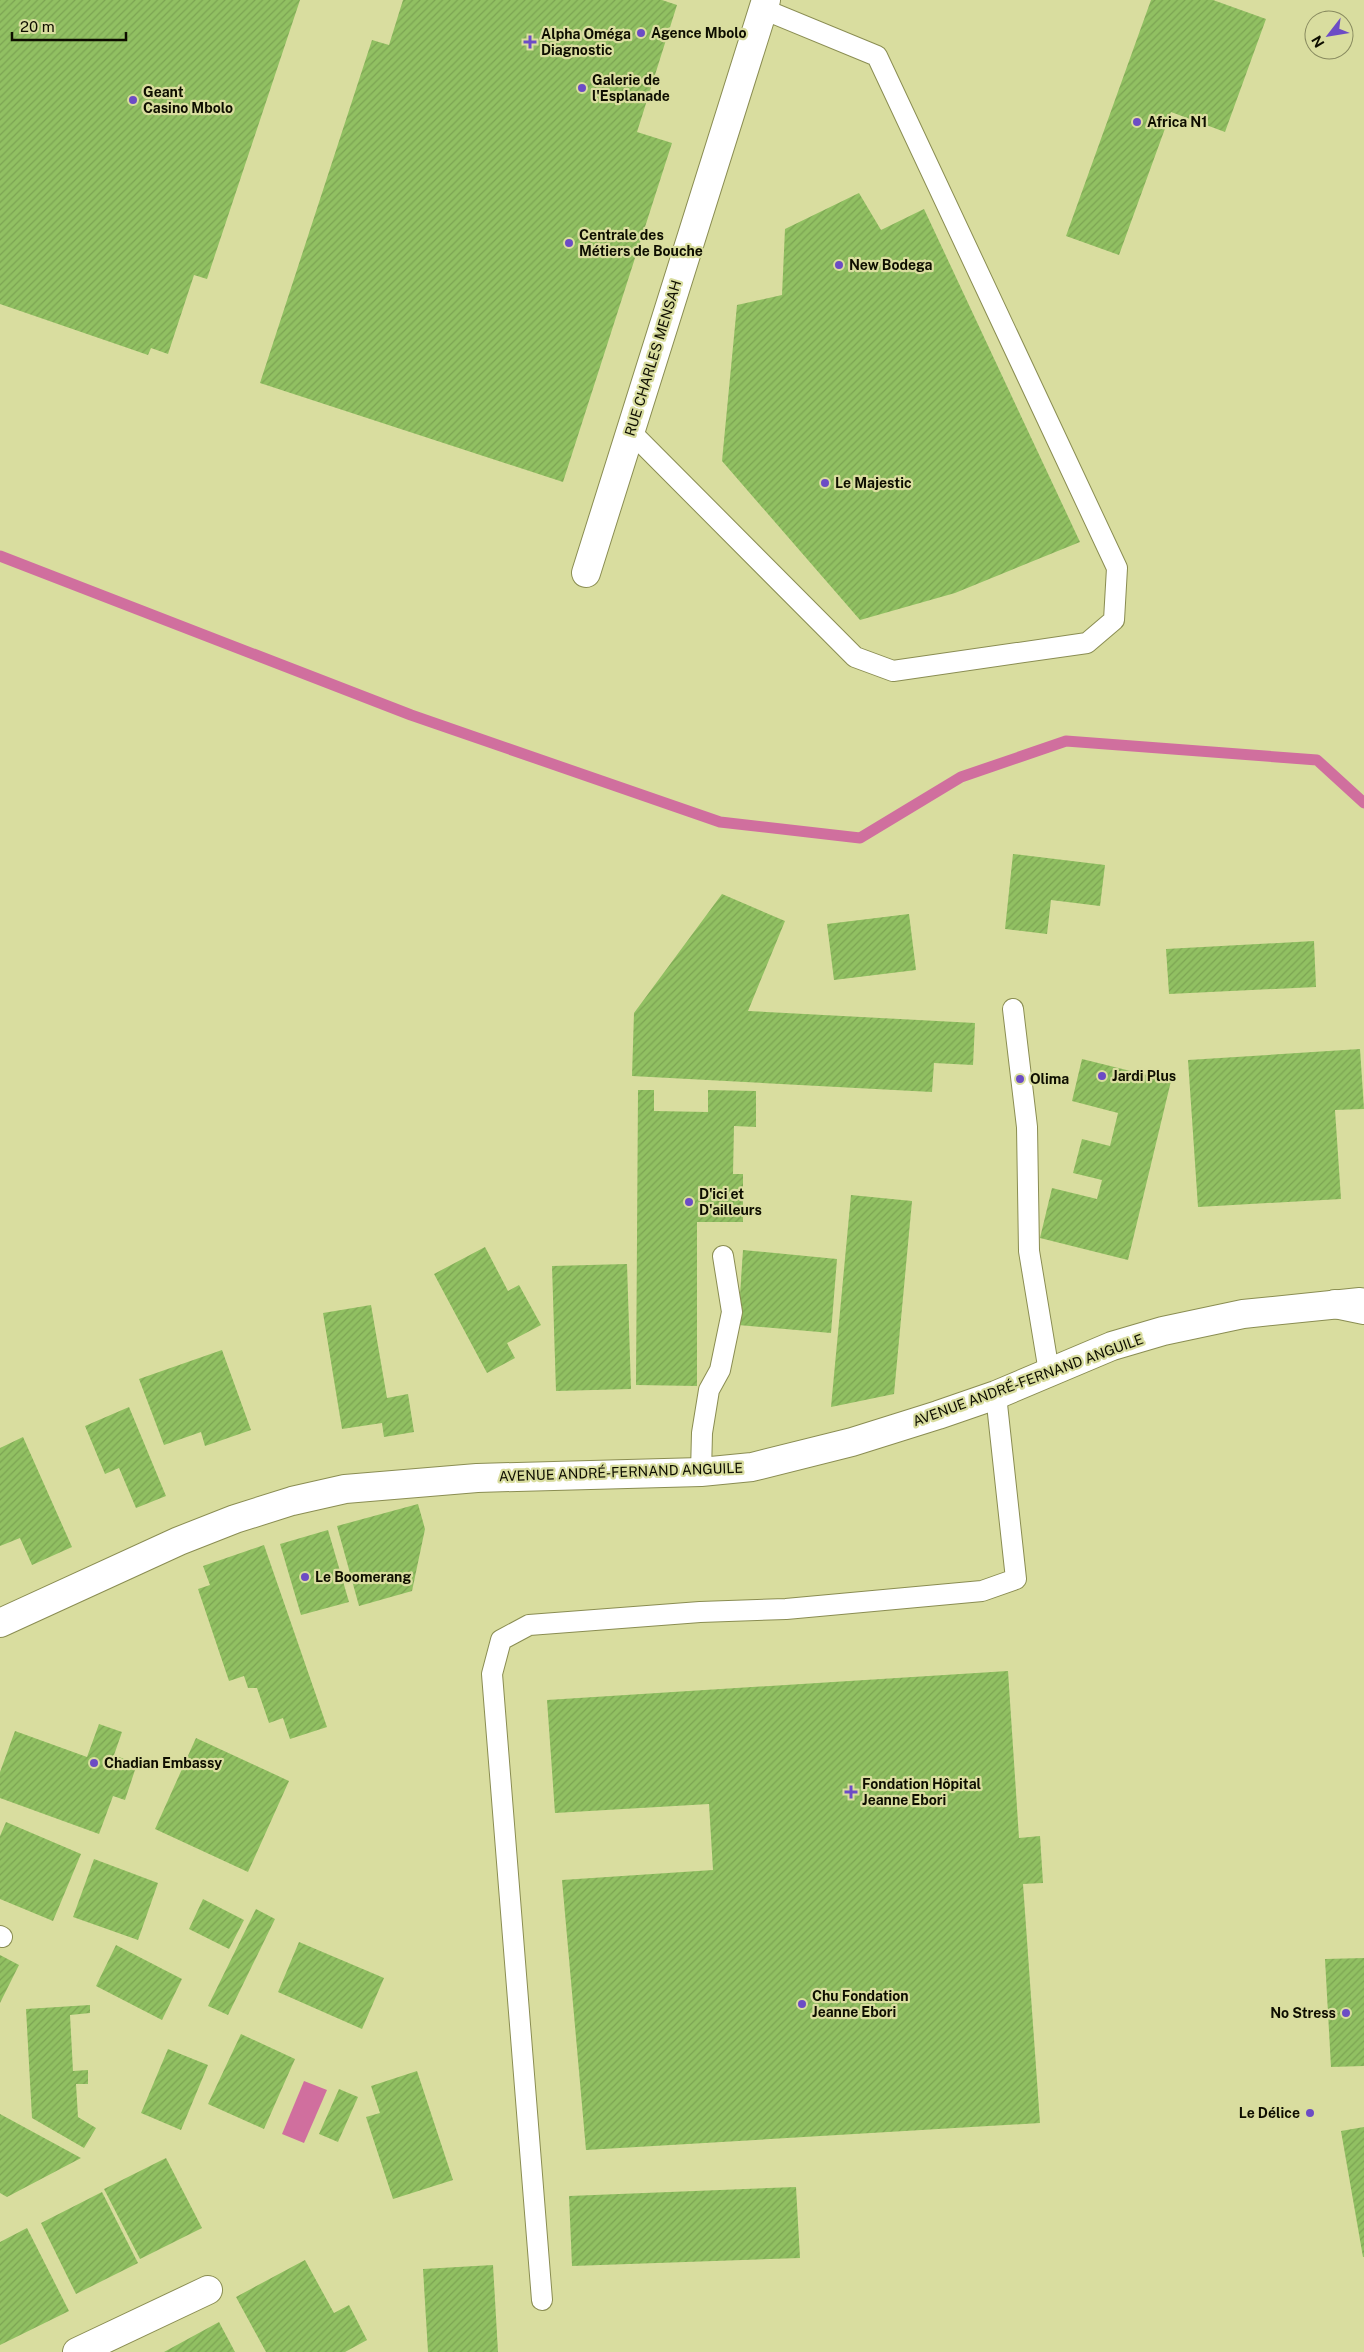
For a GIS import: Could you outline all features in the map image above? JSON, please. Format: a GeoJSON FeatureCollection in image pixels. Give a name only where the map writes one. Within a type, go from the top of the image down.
{"type":"FeatureCollection","features":[{"type":"Feature","properties":{"kind":"main road","name":"RUE CHARLES MENSAH"},"geometry":{"type":"LineString","coordinates":[[586,573],[765,4]]}},
{"type":"Feature","properties":{"kind":"main road","name":"AVENUE ANDRÉ-FERNAND ANGUILE"},"geometry":{"type":"LineString","coordinates":[[0,1623],[179,1541],[283,1504],[336,1491],[477,1478],[701,1472],[752,1467],[852,1442],[996,1395],[1112,1346],[1163,1331],[1243,1314],[1364,1302]]}},
{"type":"Feature","properties":{"kind":"main road"},"geometry":{"type":"LineString","coordinates":[[1335,1304],[1364,1310]]}},
{"type":"Feature","properties":{"kind":"main road"},"geometry":{"type":"LineString","coordinates":[[77,2352],[208,2290]]}},
{"type":"Feature","properties":{"kind":"lane"},"geometry":{"type":"LineString","coordinates":[[630,431],[855,656],[863,660],[892,671],[1087,643],[1114,620],[1117,568],[877,56],[765,4]]}},
{"type":"Feature","properties":{"kind":"lane"},"geometry":{"type":"LineString","coordinates":[[1013,1009],[1027,1127],[1029,1250],[1049,1372]]}},
{"type":"Feature","properties":{"kind":"lane"},"geometry":{"type":"LineString","coordinates":[[701,1472],[702,1433],[709,1390],[720,1370],[732,1312],[723,1256]]}},
{"type":"Feature","properties":{"kind":"lane"},"geometry":{"type":"LineString","coordinates":[[542,2300],[492,1674],[501,1640],[529,1625],[700,1612],[786,1609],[972,1592],[982,1591],[1016,1579],[996,1395]]}},
{"type":"Feature","properties":{"kind":"shaded area"},"geometry":{"type":"Polygon","coordinates":[[[304,2081],[327,2090],[304,2143],[282,2134],[304,2081]]]}},
{"type":"Feature","properties":{"kind":"building","name":"Geant Casino Mbolo"},"geometry":{"type":"Polygon","coordinates":[[[0,0],[300,0],[207,279],[194,275],[168,354],[151,348],[148,355],[0,304],[0,0]]]}},
{"type":"Feature","properties":{"kind":"building"},"geometry":{"type":"Polygon","coordinates":[[[403,0],[662,0],[677,5],[637,132],[672,143],[563,482],[260,383],[372,40],[389,45],[403,0]]]}},
{"type":"Feature","properties":{"kind":"building","name":"Africa N1"},"geometry":{"type":"Polygon","coordinates":[[[1151,0],[1213,0],[1266,19],[1225,132],[1171,112],[1119,255],[1066,236],[1151,0]]]}},
{"type":"Feature","properties":{"kind":"building"},"geometry":{"type":"Polygon","coordinates":[[[859,193],[881,230],[924,209],[1080,542],[955,593],[860,620],[722,461],[737,305],[782,295],[785,229],[859,193]]]}},
{"type":"Feature","properties":{"kind":"building"},"geometry":{"type":"Polygon","coordinates":[[[1013,854],[1105,865],[1100,906],[1051,900],[1047,934],[1005,929],[1013,854]]]}},
{"type":"Feature","properties":{"kind":"building"},"geometry":{"type":"Polygon","coordinates":[[[722,894],[785,921],[748,1011],[975,1023],[973,1065],[934,1063],[932,1092],[632,1076],[634,1013],[722,894]]]}},
{"type":"Feature","properties":{"kind":"building"},"geometry":{"type":"Polygon","coordinates":[[[909,914],[916,970],[834,980],[827,924],[909,914]]]}},
{"type":"Feature","properties":{"kind":"building"},"geometry":{"type":"Polygon","coordinates":[[[1314,941],[1316,987],[1169,994],[1166,949],[1314,941]]]}},
{"type":"Feature","properties":{"kind":"building"},"geometry":{"type":"Polygon","coordinates":[[[1360,1049],[1364,1109],[1335,1110],[1341,1199],[1198,1207],[1188,1060],[1360,1049]]]}},
{"type":"Feature","properties":{"kind":"building"},"geometry":{"type":"Polygon","coordinates":[[[1082,1059],[1171,1081],[1128,1260],[1040,1238],[1052,1188],[1097,1199],[1102,1180],[1073,1173],[1082,1139],[1110,1146],[1118,1113],[1072,1101],[1082,1059]]]}},
{"type":"Feature","properties":{"kind":"building"},"geometry":{"type":"Polygon","coordinates":[[[638,1090],[654,1090],[654,1111],[708,1112],[708,1090],[756,1091],[756,1127],[734,1126],[733,1174],[743,1174],[743,1222],[697,1222],[697,1386],[636,1385],[638,1090]]]}},
{"type":"Feature","properties":{"kind":"building"},"geometry":{"type":"Polygon","coordinates":[[[851,1195],[912,1201],[894,1394],[831,1407],[851,1195]]]}},
{"type":"Feature","properties":{"kind":"building"},"geometry":{"type":"Polygon","coordinates":[[[485,1247],[508,1291],[519,1285],[541,1325],[507,1343],[515,1358],[487,1373],[434,1274],[485,1247]]]}},
{"type":"Feature","properties":{"kind":"building"},"geometry":{"type":"Polygon","coordinates":[[[743,1250],[837,1259],[831,1333],[738,1325],[743,1250]]]}},
{"type":"Feature","properties":{"kind":"building"},"geometry":{"type":"Polygon","coordinates":[[[627,1264],[631,1389],[556,1391],[552,1266],[627,1264]]]}},
{"type":"Feature","properties":{"kind":"building"},"geometry":{"type":"Polygon","coordinates":[[[371,1305],[387,1398],[408,1394],[414,1432],[384,1437],[382,1423],[342,1429],[323,1313],[371,1305]]]}},
{"type":"Feature","properties":{"kind":"building"},"geometry":{"type":"Polygon","coordinates":[[[222,1350],[251,1430],[205,1446],[201,1432],[164,1445],[139,1379],[222,1350]]]}},
{"type":"Feature","properties":{"kind":"building"},"geometry":{"type":"Polygon","coordinates":[[[129,1407],[166,1496],[136,1508],[119,1468],[105,1474],[85,1426],[129,1407]]]}},
{"type":"Feature","properties":{"kind":"building"},"geometry":{"type":"Polygon","coordinates":[[[23,1437],[72,1547],[32,1565],[20,1538],[0,1546],[0,1448],[23,1437]]]}},
{"type":"Feature","properties":{"kind":"building"},"geometry":{"type":"Polygon","coordinates":[[[418,1504],[425,1529],[412,1591],[359,1606],[337,1526],[418,1504]]]}},
{"type":"Feature","properties":{"kind":"building"},"geometry":{"type":"Polygon","coordinates":[[[328,1530],[349,1602],[301,1615],[280,1544],[328,1530]]]}},
{"type":"Feature","properties":{"kind":"building"},"geometry":{"type":"Polygon","coordinates":[[[264,1545],[327,1727],[290,1739],[283,1718],[269,1723],[257,1688],[248,1688],[244,1676],[229,1681],[198,1589],[210,1585],[203,1566],[264,1545]]]}},
{"type":"Feature","properties":{"kind":"building","name":"Chu Fondation Jeanne Ebori"},"geometry":{"type":"Polygon","coordinates":[[[1008,1671],[1019,1838],[1040,1836],[1043,1883],[1023,1884],[1040,2123],[586,2150],[562,1880],[713,1870],[709,1804],[555,1813],[547,1700],[1008,1671]]]}},
{"type":"Feature","properties":{"kind":"building"},"geometry":{"type":"Polygon","coordinates":[[[99,1724],[122,1732],[114,1755],[137,1764],[125,1800],[113,1796],[99,1834],[0,1798],[0,1772],[15,1731],[87,1757],[99,1724]]]}},
{"type":"Feature","properties":{"kind":"building"},"geometry":{"type":"Polygon","coordinates":[[[196,1738],[289,1781],[248,1872],[155,1829],[196,1738]]]}},
{"type":"Feature","properties":{"kind":"building"},"geometry":{"type":"Polygon","coordinates":[[[6,1822],[81,1854],[53,1921],[0,1899],[0,1836],[6,1822]]]}},
{"type":"Feature","properties":{"kind":"building"},"geometry":{"type":"Polygon","coordinates":[[[94,1859],[158,1883],[138,1940],[73,1917],[94,1859]]]}},
{"type":"Feature","properties":{"kind":"building"},"geometry":{"type":"Polygon","coordinates":[[[203,1899],[244,1920],[229,1949],[189,1929],[203,1899]]]}},
{"type":"Feature","properties":{"kind":"building"},"geometry":{"type":"Polygon","coordinates":[[[256,1909],[275,1919],[228,2015],[208,2006],[256,1909]]]}},
{"type":"Feature","properties":{"kind":"building"},"geometry":{"type":"Polygon","coordinates":[[[299,1942],[384,1978],[362,2029],[278,1992],[299,1942]]]}},
{"type":"Feature","properties":{"kind":"building"},"geometry":{"type":"Polygon","coordinates":[[[116,1945],[182,1979],[162,2020],[96,1986],[116,1945]]]}},
{"type":"Feature","properties":{"kind":"building"},"geometry":{"type":"Polygon","coordinates":[[[0,1955],[19,1965],[0,2003],[0,1955]]]}},
{"type":"Feature","properties":{"kind":"building","name":"No Stress"},"geometry":{"type":"Polygon","coordinates":[[[1364,1958],[1364,2066],[1331,2067],[1325,1959],[1364,1958]]]}},
{"type":"Feature","properties":{"kind":"building"},"geometry":{"type":"Polygon","coordinates":[[[90,2005],[90,2013],[70,2015],[73,2071],[88,2070],[88,2084],[76,2084],[78,2117],[96,2128],[84,2148],[32,2118],[26,2009],[90,2005]]]}},
{"type":"Feature","properties":{"kind":"building"},"geometry":{"type":"Polygon","coordinates":[[[241,2034],[295,2059],[264,2129],[208,2104],[241,2034]]]}},
{"type":"Feature","properties":{"kind":"building"},"geometry":{"type":"Polygon","coordinates":[[[168,2049],[208,2065],[181,2130],[141,2113],[168,2049]]]}},
{"type":"Feature","properties":{"kind":"building"},"geometry":{"type":"Polygon","coordinates":[[[417,2071],[453,2180],[393,2199],[366,2117],[380,2113],[371,2086],[417,2071]]]}},
{"type":"Feature","properties":{"kind":"building"},"geometry":{"type":"Polygon","coordinates":[[[339,2089],[358,2097],[338,2142],[319,2134],[339,2089]]]}},
{"type":"Feature","properties":{"kind":"building"},"geometry":{"type":"Polygon","coordinates":[[[0,2114],[81,2158],[7,2197],[0,2193],[0,2114]]]}},
{"type":"Feature","properties":{"kind":"building"},"geometry":{"type":"Polygon","coordinates":[[[1364,2127],[1364,2257],[1363,2257],[1341,2131],[1364,2127]]]}},
{"type":"Feature","properties":{"kind":"building"},"geometry":{"type":"Polygon","coordinates":[[[166,2158],[202,2228],[140,2259],[104,2189],[166,2158]]]}},
{"type":"Feature","properties":{"kind":"building"},"geometry":{"type":"Polygon","coordinates":[[[796,2187],[800,2258],[572,2266],[569,2196],[796,2187]]]}},
{"type":"Feature","properties":{"kind":"building"},"geometry":{"type":"Polygon","coordinates":[[[102,2192],[138,2263],[76,2294],[41,2223],[102,2192]]]}},
{"type":"Feature","properties":{"kind":"building"},"geometry":{"type":"Polygon","coordinates":[[[27,2228],[69,2311],[0,2345],[0,2242],[27,2228]]]}},
{"type":"Feature","properties":{"kind":"building"},"geometry":{"type":"Polygon","coordinates":[[[305,2260],[334,2313],[349,2305],[367,2340],[345,2352],[266,2352],[236,2297],[305,2260]]]}},
{"type":"Feature","properties":{"kind":"building"},"geometry":{"type":"Polygon","coordinates":[[[493,2265],[498,2352],[428,2352],[423,2269],[493,2265]]]}},
{"type":"Feature","properties":{"kind":"building"},"geometry":{"type":"Polygon","coordinates":[[[219,2322],[235,2352],[164,2352],[219,2322]]]}},
{"type":"Feature","properties":{"kind":"waterway"},"geometry":{"type":"LineString","coordinates":[[0,556],[411,715],[720,822],[860,838],[961,777],[1066,741],[1317,760],[1364,803]]}},
{"type":"Feature","properties":{"kind":"place","name":"Agence Mbolo"},"geometry":{"type":"Point","coordinates":[641,33]}},
{"type":"Feature","properties":{"kind":"place","name":"Alpha Oméga Diagnostic"},"geometry":{"type":"Point","coordinates":[530,42]}},
{"type":"Feature","properties":{"kind":"place","name":"Galerie de l'Esplanade"},"geometry":{"type":"Point","coordinates":[582,88]}},
{"type":"Feature","properties":{"kind":"place","name":"Geant Casino Mbolo"},"geometry":{"type":"Point","coordinates":[133,100]}},
{"type":"Feature","properties":{"kind":"place","name":"Africa N1"},"geometry":{"type":"Point","coordinates":[1137,122]}},
{"type":"Feature","properties":{"kind":"place","name":"Centrale des Métiers de Bouche"},"geometry":{"type":"Point","coordinates":[569,243]}},
{"type":"Feature","properties":{"kind":"place","name":"New Bodega"},"geometry":{"type":"Point","coordinates":[839,265]}},
{"type":"Feature","properties":{"kind":"place","name":"Le Majestic"},"geometry":{"type":"Point","coordinates":[825,483]}},
{"type":"Feature","properties":{"kind":"place","name":"Jardi Plus"},"geometry":{"type":"Point","coordinates":[1102,1076]}},
{"type":"Feature","properties":{"kind":"place","name":"Olima"},"geometry":{"type":"Point","coordinates":[1020,1079]}},
{"type":"Feature","properties":{"kind":"place","name":"D'ici et D'ailleurs"},"geometry":{"type":"Point","coordinates":[689,1202]}},
{"type":"Feature","properties":{"kind":"place","name":"Le Boomerang"},"geometry":{"type":"Point","coordinates":[305,1577]}},
{"type":"Feature","properties":{"kind":"place","name":"Chadian Embassy"},"geometry":{"type":"Point","coordinates":[94,1763]}},
{"type":"Feature","properties":{"kind":"place","name":"Fondation Hôpital Jeanne Ebori"},"geometry":{"type":"Point","coordinates":[851,1792]}},
{"type":"Feature","properties":{"kind":"place","name":"Chu Fondation Jeanne Ebori"},"geometry":{"type":"Point","coordinates":[802,2004]}},
{"type":"Feature","properties":{"kind":"place","name":"No Stress"},"geometry":{"type":"Point","coordinates":[1346,2013]}},
{"type":"Feature","properties":{"kind":"place","name":"Le Délice"},"geometry":{"type":"Point","coordinates":[1310,2113]}}]}
